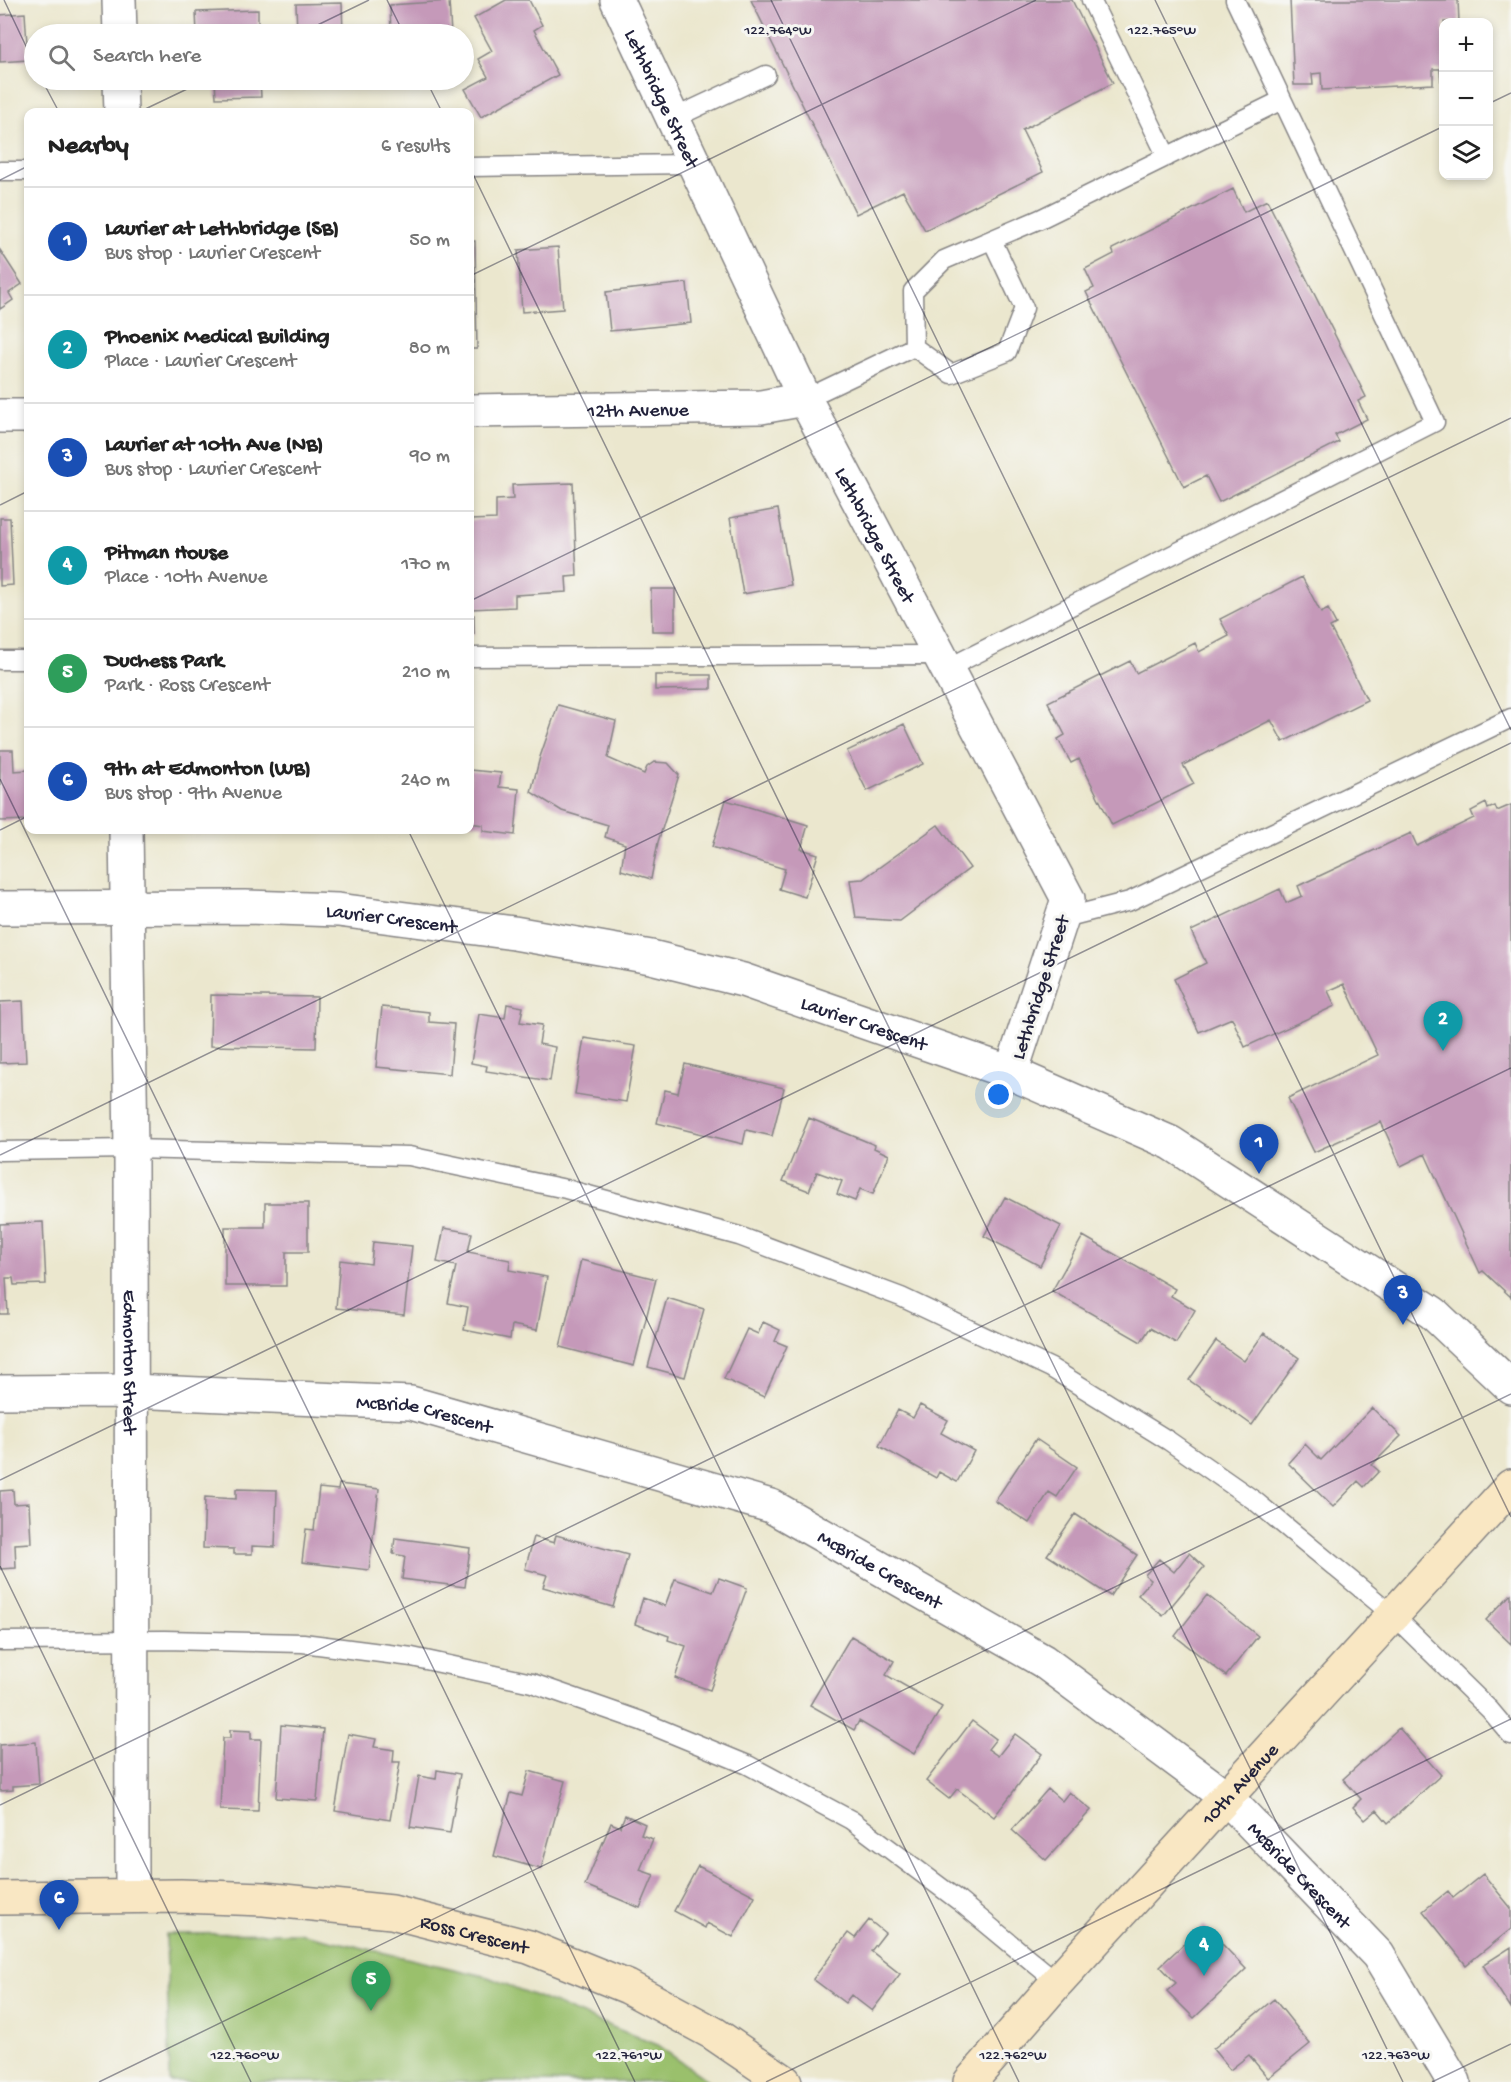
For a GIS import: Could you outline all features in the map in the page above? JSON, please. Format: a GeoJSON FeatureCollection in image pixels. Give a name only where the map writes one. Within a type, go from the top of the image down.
{"type":"FeatureCollection","features":[{"type":"Feature","properties":{"kind":"street"},"geometry":{"type":"LineString","coordinates":[[119,0],[120,24]]}},
{"type":"Feature","properties":{"kind":"street","name":"Lethbridge Street"},"geometry":{"type":"LineString","coordinates":[[617,0],[805,399],[1068,899],[1011,1073]]}},
{"type":"Feature","properties":{"kind":"street"},"geometry":{"type":"LineString","coordinates":[[120,90],[121,108]]}},
{"type":"Feature","properties":{"kind":"street","name":"12th Avenue"},"geometry":{"type":"LineString","coordinates":[[474,411],[761,407],[805,399]]}},
{"type":"Feature","properties":{"kind":"street"},"geometry":{"type":"LineString","coordinates":[[0,416],[24,416]]}},
{"type":"Feature","properties":{"kind":"street","name":"Edmonton Street"},"geometry":{"type":"LineString","coordinates":[[126,834],[131,1149],[132,1896]]}},
{"type":"Feature","properties":{"kind":"street","name":"Laurier Crescent"},"geometry":{"type":"LineString","coordinates":[[0,908],[245,907],[338,910],[514,933],[651,957],[743,980],[1011,1073],[1171,1143],[1433,1313],[1511,1387]]}},
{"type":"Feature","properties":{"kind":"street"},"geometry":{"type":"LineString","coordinates":[[0,1392],[131,1391]]}},
{"type":"Feature","properties":{"kind":"street","name":"McBride Crescent"},"geometry":{"type":"LineString","coordinates":[[131,1391],[411,1403],[771,1506],[1043,1661],[1226,1797],[1378,1955],[1454,2082]]}},
{"type":"Feature","properties":{"kind":"street","name":"10th Avenue"},"geometry":{"type":"LineString","coordinates":[[970,2082],[1057,1982],[1511,1486]]}},
{"type":"Feature","properties":{"kind":"street","name":"Ross Crescent"},"geometry":{"type":"LineString","coordinates":[[0,1898],[132,1896],[264,1899],[392,1912],[529,1947],[628,1987],[713,2033],[785,2082]]}},
{"type":"Feature","properties":{"kind":"lane"},"geometry":{"type":"LineString","coordinates":[[1090,0],[1167,157]]}},
{"type":"Feature","properties":{"kind":"lane"},"geometry":{"type":"LineString","coordinates":[[474,657],[942,662],[1435,422],[1235,0]]}},
{"type":"Feature","properties":{"kind":"lane"},"geometry":{"type":"LineString","coordinates":[[672,119],[766,75]]}},
{"type":"Feature","properties":{"kind":"lane"},"geometry":{"type":"LineString","coordinates":[[914,347],[913,291],[944,260],[1040,219],[1282,100]]}},
{"type":"Feature","properties":{"kind":"lane"},"geometry":{"type":"LineString","coordinates":[[474,167],[693,164]]}},
{"type":"Feature","properties":{"kind":"lane"},"geometry":{"type":"LineString","coordinates":[[0,171],[24,171]]}},
{"type":"Feature","properties":{"kind":"lane"},"geometry":{"type":"LineString","coordinates":[[914,347],[951,374],[1006,352],[1024,308],[992,240]]}},
{"type":"Feature","properties":{"kind":"lane"},"geometry":{"type":"LineString","coordinates":[[805,399],[914,347]]}},
{"type":"Feature","properties":{"kind":"lane"},"geometry":{"type":"LineString","coordinates":[[0,660],[24,660]]}},
{"type":"Feature","properties":{"kind":"lane"},"geometry":{"type":"LineString","coordinates":[[1060,919],[1130,901],[1511,718]]}},
{"type":"Feature","properties":{"kind":"lane"},"geometry":{"type":"LineString","coordinates":[[0,1151],[131,1149],[409,1156],[566,1189],[739,1236],[901,1296],[1051,1368],[1169,1441],[1255,1501],[1394,1615],[1490,1710],[1511,1736]]}},
{"type":"Feature","properties":{"kind":"lane"},"geometry":{"type":"LineString","coordinates":[[0,1641],[131,1640],[303,1643],[412,1657],[532,1683],[641,1721],[748,1765],[851,1820],[959,1901],[1057,1982]]}},
{"type":"Feature","properties":{"kind":"green space"},"geometry":{"type":"Polygon","coordinates":[[[299,1933],[488,1977],[657,2045],[710,2082],[170,2082],[166,1934],[299,1933]]]}},
{"type":"Feature","properties":{"kind":"building"},"geometry":{"type":"Polygon","coordinates":[[[506,0],[529,0],[542,25],[534,30],[558,75],[481,117],[466,90],[474,90],[474,84],[488,77],[478,59],[492,51],[474,18],[506,0]]]}},
{"type":"Feature","properties":{"kind":"building"},"geometry":{"type":"Polygon","coordinates":[[[751,0],[1072,0],[1113,83],[1022,130],[1043,172],[925,230],[903,191],[856,214],[751,0]]]}},
{"type":"Feature","properties":{"kind":"building"},"geometry":{"type":"Polygon","coordinates":[[[1290,0],[1458,0],[1459,18],[1439,18],[1439,69],[1433,69],[1433,84],[1322,90],[1321,73],[1312,74],[1313,85],[1294,85],[1290,0]]]}},
{"type":"Feature","properties":{"kind":"building"},"geometry":{"type":"Polygon","coordinates":[[[449,1],[450,24],[391,24],[390,5],[449,1]]]}},
{"type":"Feature","properties":{"kind":"building"},"geometry":{"type":"Polygon","coordinates":[[[342,3],[343,24],[297,24],[296,4],[342,3]]]}},
{"type":"Feature","properties":{"kind":"building"},"geometry":{"type":"Polygon","coordinates":[[[258,10],[258,24],[197,24],[196,12],[258,10]]]}},
{"type":"Feature","properties":{"kind":"building"},"geometry":{"type":"Polygon","coordinates":[[[25,13],[24,60],[0,62],[0,15],[25,13]]]}},
{"type":"Feature","properties":{"kind":"building"},"geometry":{"type":"Polygon","coordinates":[[[216,90],[261,90],[261,97],[216,98],[216,90]]]}},
{"type":"Feature","properties":{"kind":"building"},"geometry":{"type":"Polygon","coordinates":[[[1233,189],[1244,212],[1267,200],[1366,397],[1358,401],[1367,419],[1335,435],[1339,442],[1219,502],[1206,476],[1184,487],[1086,292],[1094,288],[1085,269],[1114,254],[1112,249],[1233,189]]]}},
{"type":"Feature","properties":{"kind":"building"},"geometry":{"type":"Polygon","coordinates":[[[474,241],[475,241],[477,349],[474,349],[474,241]]]}},
{"type":"Feature","properties":{"kind":"building"},"geometry":{"type":"Polygon","coordinates":[[[558,247],[563,309],[522,312],[518,250],[558,247]]]}},
{"type":"Feature","properties":{"kind":"building"},"geometry":{"type":"Polygon","coordinates":[[[0,250],[22,284],[9,293],[13,300],[0,309],[0,250]]]}},
{"type":"Feature","properties":{"kind":"building"},"geometry":{"type":"Polygon","coordinates":[[[687,283],[691,323],[610,331],[606,292],[687,283]]]}},
{"type":"Feature","properties":{"kind":"building"},"geometry":{"type":"Polygon","coordinates":[[[573,483],[577,576],[566,577],[567,592],[515,595],[515,607],[474,609],[474,520],[496,519],[496,500],[513,499],[512,485],[573,483]]]}},
{"type":"Feature","properties":{"kind":"building"},"geometry":{"type":"Polygon","coordinates":[[[778,509],[791,585],[743,594],[730,518],[778,509]]]}},
{"type":"Feature","properties":{"kind":"building"},"geometry":{"type":"Polygon","coordinates":[[[0,518],[10,518],[13,585],[0,586],[0,518]]]}},
{"type":"Feature","properties":{"kind":"building"},"geometry":{"type":"Polygon","coordinates":[[[1302,577],[1321,613],[1328,609],[1336,624],[1330,627],[1367,700],[1283,742],[1271,720],[1183,765],[1194,784],[1112,825],[1079,759],[1071,763],[1058,739],[1065,735],[1048,702],[1130,661],[1136,673],[1195,643],[1199,652],[1229,636],[1220,619],[1302,577]]]}},
{"type":"Feature","properties":{"kind":"building"},"geometry":{"type":"Polygon","coordinates":[[[651,589],[675,589],[675,631],[652,631],[651,589]]]}},
{"type":"Feature","properties":{"kind":"building"},"geometry":{"type":"Polygon","coordinates":[[[655,675],[711,675],[711,689],[655,690],[655,675]]]}},
{"type":"Feature","properties":{"kind":"building"},"geometry":{"type":"Polygon","coordinates":[[[558,705],[616,721],[608,758],[644,774],[647,767],[654,762],[668,763],[679,775],[658,842],[651,879],[621,870],[625,844],[605,837],[608,825],[562,811],[531,792],[558,705]]]}},
{"type":"Feature","properties":{"kind":"building"},"geometry":{"type":"Polygon","coordinates":[[[904,724],[923,764],[867,791],[847,751],[904,724]]]}},
{"type":"Feature","properties":{"kind":"building"},"geometry":{"type":"Polygon","coordinates":[[[0,750],[13,750],[14,771],[24,770],[24,820],[0,821],[0,750]]]}},
{"type":"Feature","properties":{"kind":"building"},"geometry":{"type":"Polygon","coordinates":[[[474,770],[501,773],[499,787],[519,789],[515,835],[483,831],[483,825],[474,824],[474,770]]]}},
{"type":"Feature","properties":{"kind":"building"},"geometry":{"type":"Polygon","coordinates":[[[726,800],[808,825],[801,849],[818,854],[805,897],[779,889],[785,869],[712,847],[726,800]]]}},
{"type":"Feature","properties":{"kind":"building"},"geometry":{"type":"Polygon","coordinates":[[[1486,803],[1488,809],[1495,806],[1497,811],[1511,805],[1511,1297],[1483,1271],[1480,1273],[1425,1154],[1401,1166],[1381,1122],[1314,1152],[1288,1098],[1378,1055],[1344,984],[1328,991],[1335,1006],[1245,1047],[1232,1018],[1199,1032],[1174,979],[1206,963],[1191,931],[1280,889],[1286,903],[1302,896],[1298,886],[1411,833],[1417,846],[1474,818],[1471,811],[1486,803]]]}},
{"type":"Feature","properties":{"kind":"building"},"geometry":{"type":"Polygon","coordinates":[[[938,825],[970,868],[900,921],[856,918],[850,880],[863,879],[938,825]]]}},
{"type":"Feature","properties":{"kind":"building"},"geometry":{"type":"Polygon","coordinates":[[[211,995],[317,997],[316,1048],[210,1046],[211,995]]]}},
{"type":"Feature","properties":{"kind":"building"},"geometry":{"type":"Polygon","coordinates":[[[23,1001],[26,1062],[0,1063],[0,1002],[23,1001]]]}},
{"type":"Feature","properties":{"kind":"building"},"geometry":{"type":"Polygon","coordinates":[[[507,1004],[523,1007],[520,1022],[542,1025],[539,1044],[555,1047],[550,1081],[486,1071],[487,1066],[471,1063],[479,1014],[505,1018],[507,1004]]]}},
{"type":"Feature","properties":{"kind":"building"},"geometry":{"type":"Polygon","coordinates":[[[382,1007],[429,1012],[429,1022],[454,1024],[450,1074],[376,1067],[382,1007]]]}},
{"type":"Feature","properties":{"kind":"building"},"geometry":{"type":"Polygon","coordinates":[[[584,1038],[636,1046],[626,1102],[575,1094],[584,1038]]]}},
{"type":"Feature","properties":{"kind":"building"},"geometry":{"type":"Polygon","coordinates":[[[685,1064],[784,1088],[772,1136],[746,1130],[743,1144],[657,1123],[665,1090],[678,1093],[685,1064]]]}},
{"type":"Feature","properties":{"kind":"building"},"geometry":{"type":"Polygon","coordinates":[[[809,1118],[875,1145],[874,1148],[889,1155],[873,1194],[860,1189],[855,1201],[837,1194],[842,1181],[817,1172],[809,1191],[783,1181],[809,1118]]]}},
{"type":"Feature","properties":{"kind":"building"},"geometry":{"type":"Polygon","coordinates":[[[1005,1197],[1061,1226],[1040,1266],[984,1236],[1005,1197]]]}},
{"type":"Feature","properties":{"kind":"building"},"geometry":{"type":"Polygon","coordinates":[[[265,1203],[308,1203],[308,1252],[286,1252],[286,1286],[225,1286],[225,1227],[265,1227],[265,1203]]]}},
{"type":"Feature","properties":{"kind":"building"},"geometry":{"type":"Polygon","coordinates":[[[43,1222],[46,1284],[14,1285],[13,1278],[6,1278],[8,1314],[0,1314],[0,1224],[43,1222]]]}},
{"type":"Feature","properties":{"kind":"building"},"geometry":{"type":"Polygon","coordinates":[[[444,1228],[472,1233],[468,1252],[510,1260],[509,1270],[547,1277],[537,1330],[512,1325],[510,1339],[464,1330],[468,1307],[448,1303],[456,1266],[437,1262],[444,1228]]]}},
{"type":"Feature","properties":{"kind":"building"},"geometry":{"type":"Polygon","coordinates":[[[1083,1236],[1175,1289],[1171,1296],[1195,1310],[1176,1343],[1150,1328],[1141,1342],[1052,1291],[1083,1236]]]}},
{"type":"Feature","properties":{"kind":"building"},"geometry":{"type":"Polygon","coordinates":[[[373,1242],[412,1246],[404,1315],[336,1308],[340,1260],[371,1264],[373,1242]]]}},
{"type":"Feature","properties":{"kind":"building"},"geometry":{"type":"Polygon","coordinates":[[[581,1260],[656,1279],[634,1366],[560,1347],[581,1260]]]}},
{"type":"Feature","properties":{"kind":"building"},"geometry":{"type":"Polygon","coordinates":[[[667,1298],[704,1309],[685,1377],[648,1367],[667,1298]]]}},
{"type":"Feature","properties":{"kind":"building"},"geometry":{"type":"Polygon","coordinates":[[[763,1322],[780,1330],[775,1341],[787,1346],[764,1397],[724,1379],[747,1329],[758,1334],[763,1322]]]}},
{"type":"Feature","properties":{"kind":"building"},"geometry":{"type":"Polygon","coordinates":[[[1264,1333],[1299,1358],[1252,1425],[1189,1380],[1216,1341],[1244,1361],[1264,1333]]]}},
{"type":"Feature","properties":{"kind":"building"},"geometry":{"type":"Polygon","coordinates":[[[920,1405],[948,1420],[941,1433],[974,1451],[957,1482],[939,1472],[936,1478],[879,1446],[898,1410],[913,1418],[920,1405]]]}},
{"type":"Feature","properties":{"kind":"building"},"geometry":{"type":"Polygon","coordinates":[[[1372,1408],[1401,1436],[1372,1465],[1379,1471],[1364,1487],[1358,1481],[1333,1507],[1288,1463],[1305,1444],[1321,1460],[1372,1408]]]}},
{"type":"Feature","properties":{"kind":"building"},"geometry":{"type":"Polygon","coordinates":[[[1036,1439],[1077,1467],[1057,1497],[1049,1492],[1029,1523],[995,1501],[1036,1439]]]}},
{"type":"Feature","properties":{"kind":"building"},"geometry":{"type":"Polygon","coordinates":[[[339,1484],[379,1489],[369,1570],[302,1562],[306,1529],[314,1530],[319,1488],[338,1490],[339,1484]]]}},
{"type":"Feature","properties":{"kind":"building"},"geometry":{"type":"Polygon","coordinates":[[[236,1489],[277,1490],[275,1547],[252,1546],[252,1554],[234,1554],[234,1549],[203,1548],[205,1497],[236,1499],[236,1489]]]}},
{"type":"Feature","properties":{"kind":"building"},"geometry":{"type":"Polygon","coordinates":[[[13,1490],[14,1504],[29,1503],[31,1543],[15,1544],[16,1568],[0,1569],[0,1491],[13,1490]]]}},
{"type":"Feature","properties":{"kind":"building"},"geometry":{"type":"Polygon","coordinates":[[[1075,1514],[1137,1555],[1110,1596],[1047,1555],[1075,1514]]]}},
{"type":"Feature","properties":{"kind":"building"},"geometry":{"type":"Polygon","coordinates":[[[556,1535],[628,1555],[613,1607],[543,1587],[547,1575],[525,1569],[534,1537],[554,1543],[556,1535]]]}},
{"type":"Feature","properties":{"kind":"building"},"geometry":{"type":"Polygon","coordinates":[[[395,1538],[470,1548],[465,1587],[402,1579],[405,1556],[393,1554],[395,1538]]]}},
{"type":"Feature","properties":{"kind":"building"},"geometry":{"type":"Polygon","coordinates":[[[1189,1553],[1204,1567],[1163,1616],[1138,1595],[1151,1580],[1145,1575],[1159,1559],[1174,1572],[1189,1553]]]}},
{"type":"Feature","properties":{"kind":"building"},"geometry":{"type":"Polygon","coordinates":[[[719,1578],[747,1588],[710,1690],[675,1678],[686,1646],[668,1640],[669,1636],[635,1624],[643,1598],[665,1606],[675,1579],[713,1592],[719,1578]]]}},
{"type":"Feature","properties":{"kind":"building"},"geometry":{"type":"Polygon","coordinates":[[[1511,1594],[1511,1644],[1486,1620],[1511,1594]]]}},
{"type":"Feature","properties":{"kind":"building"},"geometry":{"type":"Polygon","coordinates":[[[1207,1595],[1258,1636],[1226,1676],[1175,1636],[1207,1595]]]}},
{"type":"Feature","properties":{"kind":"building"},"geometry":{"type":"Polygon","coordinates":[[[851,1636],[894,1661],[886,1675],[942,1707],[914,1754],[859,1721],[854,1730],[810,1705],[851,1636]]]}},
{"type":"Feature","properties":{"kind":"building"},"geometry":{"type":"Polygon","coordinates":[[[972,1721],[996,1739],[988,1749],[998,1756],[1015,1734],[1042,1754],[994,1817],[957,1789],[949,1799],[926,1781],[972,1721]]]}},
{"type":"Feature","properties":{"kind":"building"},"geometry":{"type":"Polygon","coordinates":[[[281,1725],[323,1729],[317,1801],[276,1798],[281,1725]]]}},
{"type":"Feature","properties":{"kind":"building"},"geometry":{"type":"Polygon","coordinates":[[[1399,1728],[1441,1775],[1388,1823],[1377,1810],[1365,1820],[1353,1807],[1361,1799],[1343,1779],[1399,1728]]]}},
{"type":"Feature","properties":{"kind":"building"},"geometry":{"type":"Polygon","coordinates":[[[230,1730],[251,1731],[251,1739],[261,1739],[258,1811],[220,1810],[223,1738],[230,1738],[230,1730]]]}},
{"type":"Feature","properties":{"kind":"building"},"geometry":{"type":"Polygon","coordinates":[[[348,1734],[376,1739],[374,1747],[394,1750],[393,1762],[400,1762],[390,1820],[335,1811],[348,1734]]]}},
{"type":"Feature","properties":{"kind":"building"},"geometry":{"type":"Polygon","coordinates":[[[36,1742],[39,1784],[13,1786],[13,1790],[0,1791],[0,1745],[36,1742]]]}},
{"type":"Feature","properties":{"kind":"building"},"geometry":{"type":"Polygon","coordinates":[[[437,1770],[460,1774],[450,1833],[410,1827],[419,1776],[436,1779],[437,1770]]]}},
{"type":"Feature","properties":{"kind":"building"},"geometry":{"type":"Polygon","coordinates":[[[529,1771],[565,1781],[541,1869],[494,1856],[511,1793],[522,1796],[529,1771]]]}},
{"type":"Feature","properties":{"kind":"building"},"geometry":{"type":"Polygon","coordinates":[[[1048,1789],[1062,1801],[1069,1792],[1091,1810],[1046,1860],[1012,1830],[1048,1789]]]}},
{"type":"Feature","properties":{"kind":"building"},"geometry":{"type":"Polygon","coordinates":[[[625,1815],[645,1824],[641,1835],[653,1839],[640,1870],[654,1875],[640,1908],[585,1885],[611,1823],[620,1827],[625,1815]]]}},
{"type":"Feature","properties":{"kind":"building"},"geometry":{"type":"Polygon","coordinates":[[[698,1866],[755,1896],[733,1937],[707,1923],[705,1928],[674,1911],[698,1866]]]}},
{"type":"Feature","properties":{"kind":"building"},"geometry":{"type":"Polygon","coordinates":[[[1483,1874],[1511,1908],[1511,1929],[1466,1965],[1423,1911],[1448,1891],[1453,1898],[1483,1874]]]}},
{"type":"Feature","properties":{"kind":"building"},"geometry":{"type":"Polygon","coordinates":[[[869,1920],[885,1933],[871,1951],[900,1974],[872,2011],[851,1995],[845,2003],[813,1979],[848,1933],[855,1938],[869,1920]]]}},
{"type":"Feature","properties":{"kind":"building"},"geometry":{"type":"Polygon","coordinates":[[[1204,1925],[1246,1969],[1194,2018],[1167,1991],[1176,1983],[1160,1966],[1204,1925]]]}},
{"type":"Feature","properties":{"kind":"building"},"geometry":{"type":"Polygon","coordinates":[[[1511,1947],[1511,2009],[1483,1965],[1511,1947]]]}},
{"type":"Feature","properties":{"kind":"building"},"geometry":{"type":"Polygon","coordinates":[[[1274,1999],[1310,2044],[1268,2078],[1249,2055],[1230,2070],[1213,2049],[1274,1999]]]}},
{"type":"Feature","properties":{"kind":"place","name":"Phoenix Medical Building"},"geometry":{"type":"Point","coordinates":[1443,1051]}},
{"type":"Feature","properties":{"kind":"place","name":"Laurier at Lethbridge (SB)"},"geometry":{"type":"Point","coordinates":[1259,1174]}},
{"type":"Feature","properties":{"kind":"place","name":"Laurier at 10th Ave (NB)"},"geometry":{"type":"Point","coordinates":[1403,1325]}},
{"type":"Feature","properties":{"kind":"place","name":"9th at Edmonton (WB)"},"geometry":{"type":"Point","coordinates":[59,1930]}},
{"type":"Feature","properties":{"kind":"place","name":"Pitman House"},"geometry":{"type":"Point","coordinates":[1204,1976]}},
{"type":"Feature","properties":{"kind":"place","name":"Duchess Park"},"geometry":{"type":"Point","coordinates":[371,2011]}}]}
